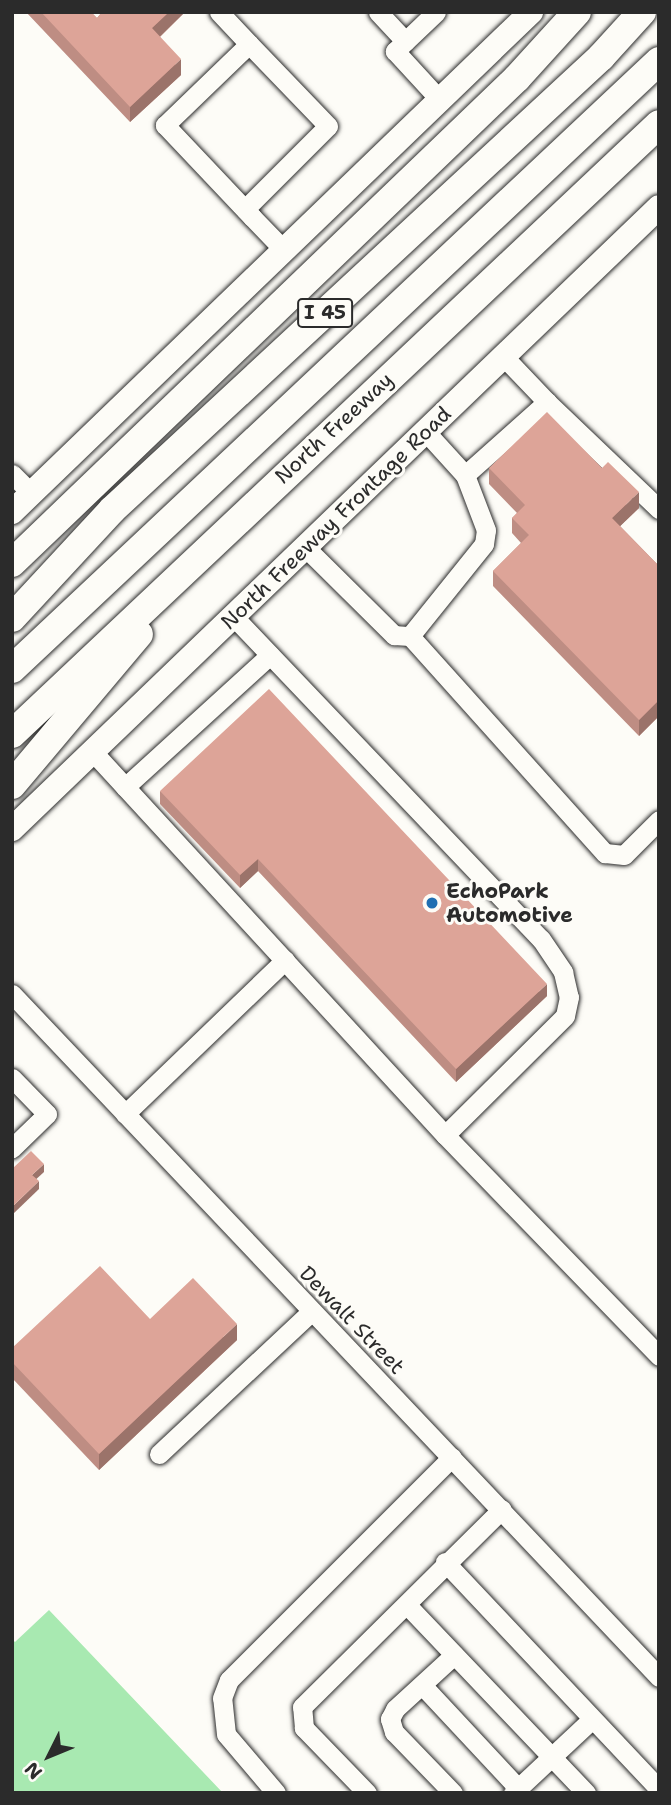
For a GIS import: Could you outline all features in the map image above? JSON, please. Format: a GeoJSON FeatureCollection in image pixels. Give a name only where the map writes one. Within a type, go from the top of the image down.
{"type":"FeatureCollection","features":[{"type":"Feature","properties":{"kind":"highway"},"geometry":{"type":"LineString","coordinates":[[12,563],[517,78],[577,12]]}},
{"type":"Feature","properties":{"kind":"highway","name":"I 45"},"geometry":{"type":"LineString","coordinates":[[12,618],[112,510],[601,57],[642,12]]}},
{"type":"Feature","properties":{"kind":"highway"},"geometry":{"type":"LineString","coordinates":[[12,669],[659,61]]}},
{"type":"Feature","properties":{"kind":"highway","name":"North Freeway"},"geometry":{"type":"LineString","coordinates":[[12,734],[659,124]]}},
{"type":"Feature","properties":{"kind":"highway"},"geometry":{"type":"LineString","coordinates":[[12,785],[233,523]]}},
{"type":"Feature","properties":{"kind":"main road"},"geometry":{"type":"LineString","coordinates":[[12,512],[531,12]]}},
{"type":"Feature","properties":{"kind":"main road","name":"North Freeway Frontage Road"},"geometry":{"type":"LineString","coordinates":[[12,829],[659,207]]}},
{"type":"Feature","properties":{"kind":"street"},"geometry":{"type":"LineString","coordinates":[[219,12],[328,126],[245,209]]}},
{"type":"Feature","properties":{"kind":"street"},"geometry":{"type":"LineString","coordinates":[[378,12],[405,41]]}},
{"type":"Feature","properties":{"kind":"street"},"geometry":{"type":"LineString","coordinates":[[436,12],[395,51],[440,100]]}},
{"type":"Feature","properties":{"kind":"street"},"geometry":{"type":"LineString","coordinates":[[249,44],[165,125],[284,250]]}},
{"type":"Feature","properties":{"kind":"street"},"geometry":{"type":"LineString","coordinates":[[504,357],[659,509]]}},
{"type":"Feature","properties":{"kind":"street"},"geometry":{"type":"LineString","coordinates":[[466,475],[548,402]]}},
{"type":"Feature","properties":{"kind":"street"},"geometry":{"type":"LineString","coordinates":[[410,636],[484,544],[481,511],[466,475],[426,432]]}},
{"type":"Feature","properties":{"kind":"street"},"geometry":{"type":"LineString","coordinates":[[12,474],[31,493]]}},
{"type":"Feature","properties":{"kind":"street"},"geometry":{"type":"LineString","coordinates":[[306,548],[394,635],[410,636],[604,853],[624,855],[659,820]]}},
{"type":"Feature","properties":{"kind":"street"},"geometry":{"type":"LineString","coordinates":[[233,617],[541,939],[563,972],[569,998],[565,1016],[445,1135]]}},
{"type":"Feature","properties":{"kind":"street"},"geometry":{"type":"LineString","coordinates":[[125,787],[270,655]]}},
{"type":"Feature","properties":{"kind":"street"},"geometry":{"type":"LineString","coordinates":[[93,752],[445,1135],[659,1356]]}},
{"type":"Feature","properties":{"kind":"street"},"geometry":{"type":"LineString","coordinates":[[125,1114],[285,960]]}},
{"type":"Feature","properties":{"kind":"street","name":"Dewalt Street"},"geometry":{"type":"LineString","coordinates":[[12,994],[659,1677]]}},
{"type":"Feature","properties":{"kind":"street"},"geometry":{"type":"LineString","coordinates":[[12,1078],[47,1114],[12,1148]]}},
{"type":"Feature","properties":{"kind":"street"},"geometry":{"type":"LineString","coordinates":[[159,1454],[312,1311]]}},
{"type":"Feature","properties":{"kind":"street"},"geometry":{"type":"LineString","coordinates":[[276,1793],[226,1734],[222,1698],[229,1680],[452,1457]]}},
{"type":"Feature","properties":{"kind":"street"},"geometry":{"type":"LineString","coordinates":[[367,1793],[304,1728],[302,1707],[407,1605],[445,1562],[502,1509]]}},
{"type":"Feature","properties":{"kind":"street"},"geometry":{"type":"LineString","coordinates":[[445,1562],[659,1789]]}},
{"type":"Feature","properties":{"kind":"street"},"geometry":{"type":"LineString","coordinates":[[407,1605],[586,1793]]}},
{"type":"Feature","properties":{"kind":"street"},"geometry":{"type":"LineString","coordinates":[[453,1793],[394,1732],[390,1719],[454,1655]]}},
{"type":"Feature","properties":{"kind":"street"},"geometry":{"type":"LineString","coordinates":[[422,1685],[516,1790],[592,1718]]}},
{"type":"Feature","properties":{"kind":"green space"},"geometry":{"type":"Polygon","coordinates":[[[49,1610],[223,1793],[12,1793],[12,1639],[15,1642],[49,1610]]]}},
{"type":"Feature","properties":{"kind":"building"},"geometry":{"type":"Polygon","coordinates":[[[41,12],[91,12],[97,18],[102,12],[169,12],[152,28],[181,59],[130,107],[41,12]]]}},
{"type":"Feature","properties":{"kind":"building"},"geometry":{"type":"Polygon","coordinates":[[[547,412],[602,468],[608,462],[639,492],[612,518],[659,566],[659,700],[639,720],[493,571],[529,535],[512,518],[525,505],[489,468],[547,412]]]}},
{"type":"Feature","properties":{"kind":"building"},"geometry":{"type":"Polygon","coordinates":[[[269,689],[547,984],[456,1069],[258,859],[240,875],[160,791],[269,689]]]}},
{"type":"Feature","properties":{"kind":"building"},"geometry":{"type":"Polygon","coordinates":[[[31,1151],[44,1164],[32,1175],[39,1181],[12,1207],[12,1169],[31,1151]]]}},
{"type":"Feature","properties":{"kind":"building"},"geometry":{"type":"Polygon","coordinates":[[[100,1266],[150,1319],[193,1278],[237,1324],[99,1454],[12,1362],[12,1348],[100,1266]]]}},
{"type":"Feature","properties":{"kind":"place","name":"EchoPark Automotive"},"geometry":{"type":"Point","coordinates":[432,903]}}]}
